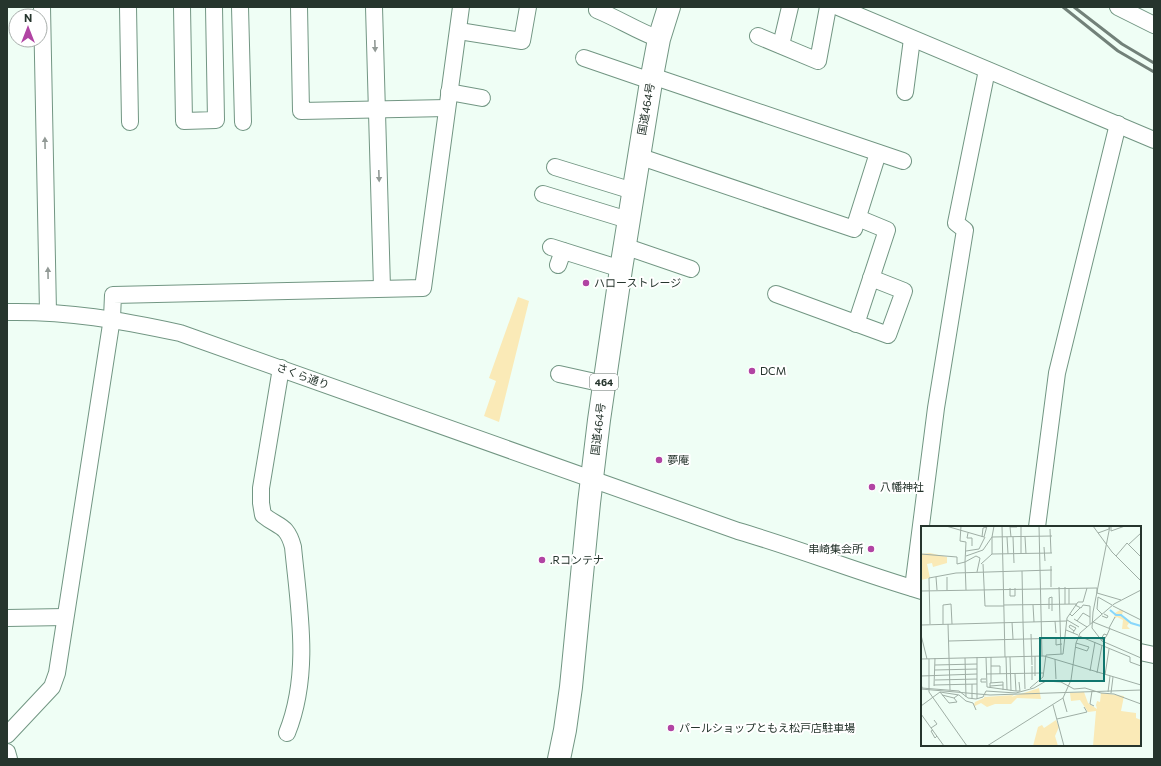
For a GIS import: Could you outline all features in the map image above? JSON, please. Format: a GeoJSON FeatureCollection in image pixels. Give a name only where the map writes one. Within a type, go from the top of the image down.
{"type":"FeatureCollection","features":[{"type":"Feature","properties":{"kind":"highway","name":"国道464号"},"geometry":{"type":"LineString","coordinates":[[559,759],[571,687],[592,478],[624,246],[638,156],[659,39],[669,7]]}},
{"type":"Feature","properties":{"kind":"street"},"geometry":{"type":"LineString","coordinates":[[42,7],[48,312]]}},
{"type":"Feature","properties":{"kind":"street"},"geometry":{"type":"LineString","coordinates":[[128,7],[130,122]]}},
{"type":"Feature","properties":{"kind":"street"},"geometry":{"type":"LineString","coordinates":[[182,7],[184,121],[216,120],[214,7]]}},
{"type":"Feature","properties":{"kind":"street"},"geometry":{"type":"LineString","coordinates":[[240,7],[243,122]]}},
{"type":"Feature","properties":{"kind":"street"},"geometry":{"type":"LineString","coordinates":[[299,7],[301,111],[377,108],[448,100],[482,98]]}},
{"type":"Feature","properties":{"kind":"street"},"geometry":{"type":"LineString","coordinates":[[374,7],[382,288]]}},
{"type":"Feature","properties":{"kind":"street"},"geometry":{"type":"LineString","coordinates":[[7,736],[52,687],[57,673],[112,318],[113,295],[423,288],[448,100],[459,31],[461,7]]}},
{"type":"Feature","properties":{"kind":"street"},"geometry":{"type":"LineString","coordinates":[[459,31],[522,41],[528,7]]}},
{"type":"Feature","properties":{"kind":"street"},"geometry":{"type":"LineString","coordinates":[[781,45],[790,7]]}},
{"type":"Feature","properties":{"kind":"street"},"geometry":{"type":"LineString","coordinates":[[758,36],[818,61],[828,7]]}},
{"type":"Feature","properties":{"kind":"street"},"geometry":{"type":"LineString","coordinates":[[838,7],[1154,140]]}},
{"type":"Feature","properties":{"kind":"street"},"geometry":{"type":"LineString","coordinates":[[1118,7],[1154,26]]}},
{"type":"Feature","properties":{"kind":"street"},"geometry":{"type":"LineString","coordinates":[[597,10],[628,24],[632,28],[659,39]]}},
{"type":"Feature","properties":{"kind":"street"},"geometry":{"type":"LineString","coordinates":[[902,83],[912,39]]}},
{"type":"Feature","properties":{"kind":"street"},"geometry":{"type":"LineString","coordinates":[[584,58],[652,78],[903,161]]}},
{"type":"Feature","properties":{"kind":"street"},"geometry":{"type":"LineString","coordinates":[[924,526],[936,408],[965,230],[956,223],[987,70]]}},
{"type":"Feature","properties":{"kind":"street"},"geometry":{"type":"LineString","coordinates":[[1038,526],[1057,373],[1118,124]]}},
{"type":"Feature","properties":{"kind":"street"},"geometry":{"type":"LineString","coordinates":[[638,156],[854,229],[878,153]]}},
{"type":"Feature","properties":{"kind":"street"},"geometry":{"type":"LineString","coordinates":[[555,167],[633,191]]}},
{"type":"Feature","properties":{"kind":"street"},"geometry":{"type":"LineString","coordinates":[[543,194],[628,220]]}},
{"type":"Feature","properties":{"kind":"street"},"geometry":{"type":"LineString","coordinates":[[856,324],[887,230],[858,218]]}},
{"type":"Feature","properties":{"kind":"street"},"geometry":{"type":"LineString","coordinates":[[624,246],[691,269]]}},
{"type":"Feature","properties":{"kind":"street"},"geometry":{"type":"LineString","coordinates":[[557,254],[621,269]]}},
{"type":"Feature","properties":{"kind":"street"},"geometry":{"type":"LineString","coordinates":[[776,294],[888,335],[904,291],[871,278]]}},
{"type":"Feature","properties":{"kind":"street","name":"さくら通り"},"geometry":{"type":"LineString","coordinates":[[7,312],[48,312],[112,318],[180,333],[738,531],[794,547],[853,570],[918,590]]}},
{"type":"Feature","properties":{"kind":"street"},"geometry":{"type":"LineString","coordinates":[[281,368],[262,488],[261,503],[263,515],[284,528],[290,534],[293,547],[303,658],[295,715],[287,733]]}},
{"type":"Feature","properties":{"kind":"street"},"geometry":{"type":"LineString","coordinates":[[559,374],[604,384]]}},
{"type":"Feature","properties":{"kind":"street"},"geometry":{"type":"LineString","coordinates":[[918,590],[921,560]]}},
{"type":"Feature","properties":{"kind":"street"},"geometry":{"type":"LineString","coordinates":[[7,618],[65,617]]}},
{"type":"Feature","properties":{"kind":"street"},"geometry":{"type":"LineString","coordinates":[[1141,652],[1154,655]]}},
{"type":"Feature","properties":{"kind":"street"},"geometry":{"type":"LineString","coordinates":[[7,752],[9,759]]}},
{"type":"Feature","properties":{"kind":"shaded area"},"geometry":{"type":"Polygon","coordinates":[[[518,297],[529,301],[499,422],[484,416],[496,381],[489,378],[518,297]]]}},
{"type":"Feature","properties":{"kind":"railway"},"geometry":{"type":"LineString","coordinates":[[1063,7],[1118,51],[1154,72]]}},
{"type":"Feature","properties":{"kind":"railway"},"geometry":{"type":"LineString","coordinates":[[1074,7],[1122,44],[1154,63]]}},
{"type":"Feature","properties":{"kind":"place","name":"ハローストレージ"},"geometry":{"type":"Point","coordinates":[586,283]}},
{"type":"Feature","properties":{"kind":"place","name":"DCM"},"geometry":{"type":"Point","coordinates":[752,371]}},
{"type":"Feature","properties":{"kind":"place","name":"夢庵"},"geometry":{"type":"Point","coordinates":[659,460]}},
{"type":"Feature","properties":{"kind":"place","name":"八幡神社"},"geometry":{"type":"Point","coordinates":[872,487]}},
{"type":"Feature","properties":{"kind":"place","name":"串崎集会所"},"geometry":{"type":"Point","coordinates":[871,549]}},
{"type":"Feature","properties":{"kind":"place","name":".Rコンテナ"},"geometry":{"type":"Point","coordinates":[542,560]}},
{"type":"Feature","properties":{"kind":"place","name":"パールショップともえ松戸店駐車場"},"geometry":{"type":"Point","coordinates":[671,728]}}]}
